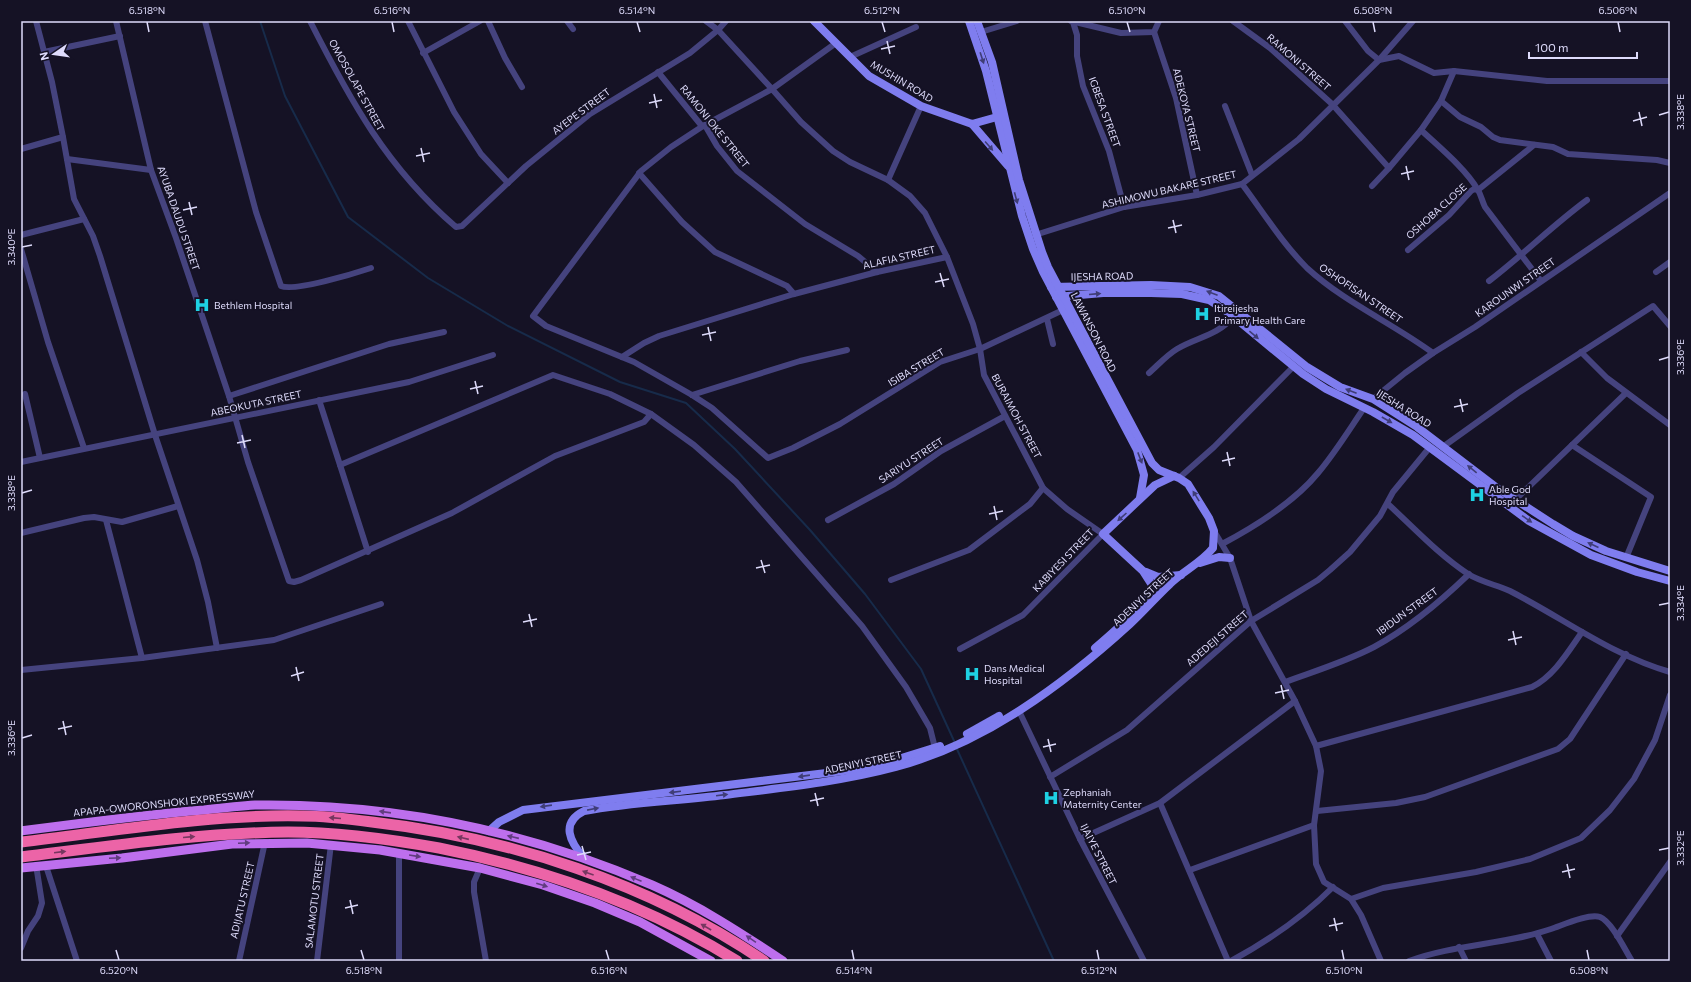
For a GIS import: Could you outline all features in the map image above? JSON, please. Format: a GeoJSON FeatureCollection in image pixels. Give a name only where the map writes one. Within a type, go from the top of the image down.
{"type":"FeatureCollection","features":[{"type":"Feature","properties":{"kind":"highway","name":"APAPA-OWORONSHOKI EXPRESSWAY"},"geometry":{"type":"LineString","coordinates":[[21,842],[219,818],[305,816],[401,825],[499,846],[560,862],[595,875],[654,900],[701,924],[764,961]]}},
{"type":"Feature","properties":{"kind":"highway"},"geometry":{"type":"LineString","coordinates":[[21,857],[143,841],[219,834],[316,833],[400,841],[491,859],[561,879],[649,913],[697,936],[737,961]]}},
{"type":"Feature","properties":{"kind":"main road","name":"MUSHIN ROAD"},"geometry":{"type":"LineString","coordinates":[[814,21],[870,76],[922,106],[972,124]]}},
{"type":"Feature","properties":{"kind":"main road","name":"LAWANSON ROAD"},"geometry":{"type":"LineString","coordinates":[[969,21],[986,71],[1022,216],[1043,272],[1055,287],[1152,463],[1159,470],[1177,477],[1188,484],[1196,495],[1214,531]]}},
{"type":"Feature","properties":{"kind":"main road","name":"LAWANSON ROAD"},"geometry":{"type":"LineString","coordinates":[[977,21],[992,62],[1019,180],[1035,235],[1055,287]]}},
{"type":"Feature","properties":{"kind":"main road"},"geometry":{"type":"LineString","coordinates":[[997,117],[972,124],[1009,167]]}},
{"type":"Feature","properties":{"kind":"main road","name":"IJESHA ROAD"},"geometry":{"type":"LineString","coordinates":[[1055,287],[1151,289],[1196,288],[1219,296],[1320,376],[1340,387],[1373,399],[1444,446],[1515,500],[1573,536],[1606,551],[1670,571]]}},
{"type":"Feature","properties":{"kind":"main road","name":"IJESHA ROAD"},"geometry":{"type":"LineString","coordinates":[[1060,296],[1151,289],[1202,297],[1218,305],[1293,367],[1326,389],[1413,435],[1529,520],[1565,541],[1603,560],[1670,581]]}},
{"type":"Feature","properties":{"kind":"main road"},"geometry":{"type":"LineString","coordinates":[[1060,296],[1063,310],[1137,450],[1144,475],[1144,483],[1140,501]]}},
{"type":"Feature","properties":{"kind":"main road","name":"KABIYESI STREET"},"geometry":{"type":"LineString","coordinates":[[1103,534],[1140,501],[1155,485],[1177,477]]}},
{"type":"Feature","properties":{"kind":"main road","name":"ADENIYI STREET"},"geometry":{"type":"LineString","coordinates":[[584,858],[571,841],[569,829],[573,819],[584,811],[724,795],[852,777],[897,767],[980,730],[1019,710],[1089,660],[1149,607],[1170,583],[1192,567],[1213,548],[1214,531]]}},
{"type":"Feature","properties":{"kind":"main road"},"geometry":{"type":"LineString","coordinates":[[1103,534],[1143,571],[1155,577],[1182,574]]}},
{"type":"Feature","properties":{"kind":"main road"},"geometry":{"type":"LineString","coordinates":[[1603,560],[1606,551]]}},
{"type":"Feature","properties":{"kind":"main road"},"geometry":{"type":"LineString","coordinates":[[1192,567],[1210,559],[1224,556],[1230,558]]}},
{"type":"Feature","properties":{"kind":"main road","name":"ADENIYI STREET"},"geometry":{"type":"LineString","coordinates":[[980,730],[1026,700],[1079,662],[1132,613],[1152,589],[1152,582],[1143,571]]}},
{"type":"Feature","properties":{"kind":"main road","name":"ADENIYI STREET"},"geometry":{"type":"LineString","coordinates":[[489,831],[499,822],[523,810],[851,770],[938,749]]}},
{"type":"Feature","properties":{"kind":"main road","name":"APAPA-OWORONSHOKI EXPRESSWAY"},"geometry":{"type":"LineString","coordinates":[[21,831],[137,816],[254,805],[320,806],[379,812],[442,821],[524,839],[584,858],[653,886],[688,903],[743,934],[783,961]]}},
{"type":"Feature","properties":{"kind":"main road"},"geometry":{"type":"LineString","coordinates":[[21,868],[232,844],[265,842],[331,844],[480,868],[543,885],[595,903],[640,922],[711,961]]}},
{"type":"Feature","properties":{"kind":"street"},"geometry":{"type":"LineString","coordinates":[[36,21],[52,82],[74,199],[100,256],[155,435],[203,581],[217,648]]}},
{"type":"Feature","properties":{"kind":"street","name":"AYUBA DAUDU STREET"},"geometry":{"type":"LineString","coordinates":[[116,21],[151,170],[176,238],[289,581],[294,582],[301,580],[368,552]]}},
{"type":"Feature","properties":{"kind":"street"},"geometry":{"type":"LineString","coordinates":[[205,21],[256,212],[281,286],[286,288],[305,285],[371,268]]}},
{"type":"Feature","properties":{"kind":"street","name":"OMOSOLAPE STREET"},"geometry":{"type":"LineString","coordinates":[[310,21],[349,96],[385,152],[433,206],[456,227]]}},
{"type":"Feature","properties":{"kind":"street"},"geometry":{"type":"LineString","coordinates":[[408,21],[451,107],[481,154],[508,182]]}},
{"type":"Feature","properties":{"kind":"street"},"geometry":{"type":"LineString","coordinates":[[423,53],[480,21]]}},
{"type":"Feature","properties":{"kind":"street"},"geometry":{"type":"LineString","coordinates":[[488,21],[505,58],[522,87]]}},
{"type":"Feature","properties":{"kind":"street"},"geometry":{"type":"LineString","coordinates":[[567,21],[573,29]]}},
{"type":"Feature","properties":{"kind":"street","name":"ALAFIA STREET"},"geometry":{"type":"LineString","coordinates":[[622,357],[637,347],[659,336],[794,294],[878,272],[947,257],[925,213],[910,196],[888,180],[850,162],[833,150],[801,122],[718,30],[706,21]]}},
{"type":"Feature","properties":{"kind":"street","name":"AYEPE STREET"},"geometry":{"type":"LineString","coordinates":[[456,227],[462,226],[508,182],[590,114],[690,53],[718,30],[726,21]]}},
{"type":"Feature","properties":{"kind":"street"},"geometry":{"type":"LineString","coordinates":[[981,32],[1017,21]]}},
{"type":"Feature","properties":{"kind":"street"},"geometry":{"type":"LineString","coordinates":[[1071,21],[1121,33],[1154,32],[1159,21]]}},
{"type":"Feature","properties":{"kind":"street","name":"IGBESA STREET"},"geometry":{"type":"LineString","coordinates":[[1071,21],[1077,35],[1077,56],[1083,86],[1109,151],[1124,207]]}},
{"type":"Feature","properties":{"kind":"street","name":"RAMONI STREET"},"geometry":{"type":"LineString","coordinates":[[1233,21],[1275,52],[1332,104],[1389,168]]}},
{"type":"Feature","properties":{"kind":"street"},"geometry":{"type":"LineString","coordinates":[[1346,21],[1368,50],[1379,60],[1399,56],[1434,73],[1454,71],[1547,81],[1670,81]]}},
{"type":"Feature","properties":{"kind":"street","name":"ASHIMOWU BAKARE STREET"},"geometry":{"type":"LineString","coordinates":[[1035,235],[1124,207],[1198,195],[1242,184],[1299,139],[1332,104],[1379,60],[1413,21]]}},
{"type":"Feature","properties":{"kind":"street"},"geometry":{"type":"LineString","coordinates":[[850,57],[916,27]]}},
{"type":"Feature","properties":{"kind":"street","name":"ADEKOYA STREET"},"geometry":{"type":"LineString","coordinates":[[1154,32],[1176,98],[1198,195]]}},
{"type":"Feature","properties":{"kind":"street"},"geometry":{"type":"LineString","coordinates":[[44,52],[120,36]]}},
{"type":"Feature","properties":{"kind":"street"},"geometry":{"type":"LineString","coordinates":[[836,43],[772,89],[703,126],[671,147],[639,174],[533,316],[546,326],[622,357],[692,395],[709,388],[800,361],[847,350]]}},
{"type":"Feature","properties":{"kind":"street"},"geometry":{"type":"LineString","coordinates":[[1372,186],[1421,130],[1441,101],[1454,71]]}},
{"type":"Feature","properties":{"kind":"street","name":"RAMONI OKE STREET"},"geometry":{"type":"LineString","coordinates":[[658,72],[703,126],[737,171],[805,224],[858,256],[878,272]]}},
{"type":"Feature","properties":{"kind":"street"},"geometry":{"type":"LineString","coordinates":[[1441,101],[1460,117],[1480,127],[1493,137],[1534,145],[1554,147],[1568,154],[1657,160],[1670,163]]}},
{"type":"Feature","properties":{"kind":"street"},"geometry":{"type":"LineString","coordinates":[[888,180],[922,106]]}},
{"type":"Feature","properties":{"kind":"street"},"geometry":{"type":"LineString","coordinates":[[1225,106],[1252,176]]}},
{"type":"Feature","properties":{"kind":"street"},"geometry":{"type":"LineString","coordinates":[[1421,130],[1463,171],[1478,190],[1480,198],[1486,207],[1541,281]]}},
{"type":"Feature","properties":{"kind":"street"},"geometry":{"type":"LineString","coordinates":[[21,149],[63,137]]}},
{"type":"Feature","properties":{"kind":"street","name":"OSHOBA CLOSE"},"geometry":{"type":"LineString","coordinates":[[1408,250],[1449,215],[1471,191],[1474,189],[1478,190],[1534,145]]}},
{"type":"Feature","properties":{"kind":"street"},"geometry":{"type":"LineString","coordinates":[[67,159],[151,170]]}},
{"type":"Feature","properties":{"kind":"street"},"geometry":{"type":"LineString","coordinates":[[639,174],[682,222],[715,252],[787,286],[794,294]]}},
{"type":"Feature","properties":{"kind":"street","name":"OSHOFISAN STREET"},"geometry":{"type":"LineString","coordinates":[[1242,184],[1291,251],[1308,268],[1334,289],[1433,353]]}},
{"type":"Feature","properties":{"kind":"street","name":"KAROUNWI STREET"},"geometry":{"type":"LineString","coordinates":[[1373,399],[1433,353],[1475,328],[1670,193]]}},
{"type":"Feature","properties":{"kind":"street"},"geometry":{"type":"LineString","coordinates":[[1489,281],[1523,255],[1539,238],[1586,200]]}},
{"type":"Feature","properties":{"kind":"street"},"geometry":{"type":"LineString","coordinates":[[21,235],[84,219]]}},
{"type":"Feature","properties":{"kind":"street"},"geometry":{"type":"LineString","coordinates":[[21,249],[50,349],[84,448]]}},
{"type":"Feature","properties":{"kind":"street","name":"BURAIMOH STREET"},"geometry":{"type":"LineString","coordinates":[[947,257],[965,299],[980,349],[984,374],[1043,488],[1067,509],[1103,534]]}},
{"type":"Feature","properties":{"kind":"street"},"geometry":{"type":"LineString","coordinates":[[1656,272],[1670,262]]}},
{"type":"Feature","properties":{"kind":"street"},"geometry":{"type":"LineString","coordinates":[[1444,446],[1492,411],[1653,306],[1670,326]]}},
{"type":"Feature","properties":{"kind":"street","name":"ISIBA STREET"},"geometry":{"type":"LineString","coordinates":[[692,395],[712,408],[768,458],[840,424],[940,362],[980,349],[1047,319],[1063,310]]}},
{"type":"Feature","properties":{"kind":"street"},"geometry":{"type":"LineString","coordinates":[[1149,373],[1178,348],[1203,339],[1223,326],[1233,317]]}},
{"type":"Feature","properties":{"kind":"street"},"geometry":{"type":"LineString","coordinates":[[1047,319],[1053,344]]}},
{"type":"Feature","properties":{"kind":"street"},"geometry":{"type":"LineString","coordinates":[[229,396],[389,344],[444,332]]}},
{"type":"Feature","properties":{"kind":"street"},"geometry":{"type":"LineString","coordinates":[[1581,352],[1607,378],[1670,425]]}},
{"type":"Feature","properties":{"kind":"street","name":"ABEOKUTA STREET"},"geometry":{"type":"LineString","coordinates":[[21,462],[409,382],[493,355]]}},
{"type":"Feature","properties":{"kind":"street"},"geometry":{"type":"LineString","coordinates":[[1177,477],[1214,447],[1293,367]]}},
{"type":"Feature","properties":{"kind":"street"},"geometry":{"type":"LineString","coordinates":[[340,465],[552,375],[610,394],[651,414],[694,445],[736,482],[862,626],[906,687],[930,728],[938,749]]}},
{"type":"Feature","properties":{"kind":"street"},"geometry":{"type":"LineString","coordinates":[[1515,500],[1626,393]]}},
{"type":"Feature","properties":{"kind":"street"},"geometry":{"type":"LineString","coordinates":[[25,394],[40,458]]}},
{"type":"Feature","properties":{"kind":"street"},"geometry":{"type":"LineString","coordinates":[[319,400],[368,552],[452,513],[555,456],[644,422],[651,414]]}},
{"type":"Feature","properties":{"kind":"street"},"geometry":{"type":"LineString","coordinates":[[1222,544],[1264,519],[1306,487],[1326,463],[1364,408]]}},
{"type":"Feature","properties":{"kind":"street","name":"SARIYU STREET"},"geometry":{"type":"LineString","coordinates":[[828,520],[894,484],[941,451],[1005,416]]}},
{"type":"Feature","properties":{"kind":"street"},"geometry":{"type":"LineString","coordinates":[[1572,445],[1651,497],[1626,558]]}},
{"type":"Feature","properties":{"kind":"street","name":"ADEDEJI STREET"},"geometry":{"type":"LineString","coordinates":[[1050,777],[1127,730],[1251,621],[1318,580],[1330,570],[1365,535],[1388,504],[1393,492],[1430,447]]}},
{"type":"Feature","properties":{"kind":"street"},"geometry":{"type":"LineString","coordinates":[[891,580],[970,550],[1030,504],[1043,488]]}},
{"type":"Feature","properties":{"kind":"street"},"geometry":{"type":"LineString","coordinates":[[1388,504],[1434,546],[1469,574],[1510,591],[1582,632],[1648,665],[1670,672]]}},
{"type":"Feature","properties":{"kind":"street"},"geometry":{"type":"LineString","coordinates":[[21,533],[84,518],[94,517],[122,522],[178,506]]}},
{"type":"Feature","properties":{"kind":"street"},"geometry":{"type":"LineString","coordinates":[[106,520],[142,658]]}},
{"type":"Feature","properties":{"kind":"street"},"geometry":{"type":"LineString","coordinates":[[1214,531],[1230,558],[1251,621],[1295,701],[1316,746],[1321,772],[1314,825],[1316,864],[1324,882],[1351,899],[1361,916],[1381,961]]}},
{"type":"Feature","properties":{"kind":"street","name":"KABIYESI STREET"},"geometry":{"type":"LineString","coordinates":[[960,649],[1023,615],[1103,534]]}},
{"type":"Feature","properties":{"kind":"street","name":"IBIDUN STREET"},"geometry":{"type":"LineString","coordinates":[[1285,682],[1334,665],[1388,639],[1428,611],[1469,574]]}},
{"type":"Feature","properties":{"kind":"street"},"geometry":{"type":"LineString","coordinates":[[21,670],[142,658],[274,640],[381,604]]}},
{"type":"Feature","properties":{"kind":"street"},"geometry":{"type":"LineString","coordinates":[[1316,746],[1532,687],[1540,683],[1553,671],[1582,632]]}},
{"type":"Feature","properties":{"kind":"street"},"geometry":{"type":"LineString","coordinates":[[1317,811],[1396,803],[1425,797],[1558,749],[1570,739],[1626,654]]}},
{"type":"Feature","properties":{"kind":"street"},"geometry":{"type":"LineString","coordinates":[[1351,899],[1383,888],[1476,872],[1530,859],[1581,838],[1610,810],[1634,780],[1655,740],[1670,695]]}},
{"type":"Feature","properties":{"kind":"street"},"geometry":{"type":"LineString","coordinates":[[1080,839],[1160,803],[1295,701]]}},
{"type":"Feature","properties":{"kind":"street","name":"IJAIYE STREET"},"geometry":{"type":"LineString","coordinates":[[1019,710],[1080,839],[1144,961]]}},
{"type":"Feature","properties":{"kind":"street"},"geometry":{"type":"LineString","coordinates":[[1160,803],[1228,961]]}},
{"type":"Feature","properties":{"kind":"street"},"geometry":{"type":"LineString","coordinates":[[1190,870],[1314,825]]}},
{"type":"Feature","properties":{"kind":"street","name":"ADIJATU STREET"},"geometry":{"type":"LineString","coordinates":[[239,961],[265,842]]}},
{"type":"Feature","properties":{"kind":"street","name":"SALAMOTU STREET"},"geometry":{"type":"LineString","coordinates":[[317,961],[331,844]]}},
{"type":"Feature","properties":{"kind":"street"},"geometry":{"type":"LineString","coordinates":[[399,854],[399,961]]}},
{"type":"Feature","properties":{"kind":"street"},"geometry":{"type":"LineString","coordinates":[[1617,936],[1670,862]]}},
{"type":"Feature","properties":{"kind":"street"},"geometry":{"type":"LineString","coordinates":[[21,948],[28,931],[38,916],[42,903],[36,866]]}},
{"type":"Feature","properties":{"kind":"street"},"geometry":{"type":"LineString","coordinates":[[46,866],[77,961]]}},
{"type":"Feature","properties":{"kind":"street"},"geometry":{"type":"LineString","coordinates":[[480,868],[474,882],[474,892],[486,961]]}},
{"type":"Feature","properties":{"kind":"street"},"geometry":{"type":"LineString","coordinates":[[1231,961],[1268,941],[1333,887]]}},
{"type":"Feature","properties":{"kind":"street"},"geometry":{"type":"LineString","coordinates":[[1409,961],[1429,954],[1459,947],[1537,934],[1591,916],[1601,917],[1606,920],[1632,961]]}},
{"type":"Feature","properties":{"kind":"street"},"geometry":{"type":"LineString","coordinates":[[1537,934],[1551,961]]}},
{"type":"Feature","properties":{"kind":"street"},"geometry":{"type":"LineString","coordinates":[[1459,947],[1466,961]]}},
{"type":"Feature","properties":{"kind":"waterway"},"geometry":{"type":"LineString","coordinates":[[260,21],[285,96],[348,217],[428,278],[508,326],[620,382],[686,403],[735,449],[810,530],[865,594],[921,669],[955,743]]}},
{"type":"Feature","properties":{"kind":"waterway"},"geometry":{"type":"LineString","coordinates":[[956,747],[1054,961]]}},
{"type":"Feature","properties":{"kind":"place","name":"Bethlem Hospital"},"geometry":{"type":"Point","coordinates":[202,305]}},
{"type":"Feature","properties":{"kind":"place","name":"Itireijesha Primary Health Care"},"geometry":{"type":"Point","coordinates":[1202,314]}},
{"type":"Feature","properties":{"kind":"place","name":"Able God Hospital"},"geometry":{"type":"Point","coordinates":[1477,495]}},
{"type":"Feature","properties":{"kind":"place","name":"Dans Medical Hospital"},"geometry":{"type":"Point","coordinates":[972,674]}},
{"type":"Feature","properties":{"kind":"place","name":"Zephaniah Maternity Center"},"geometry":{"type":"Point","coordinates":[1051,798]}}]}
